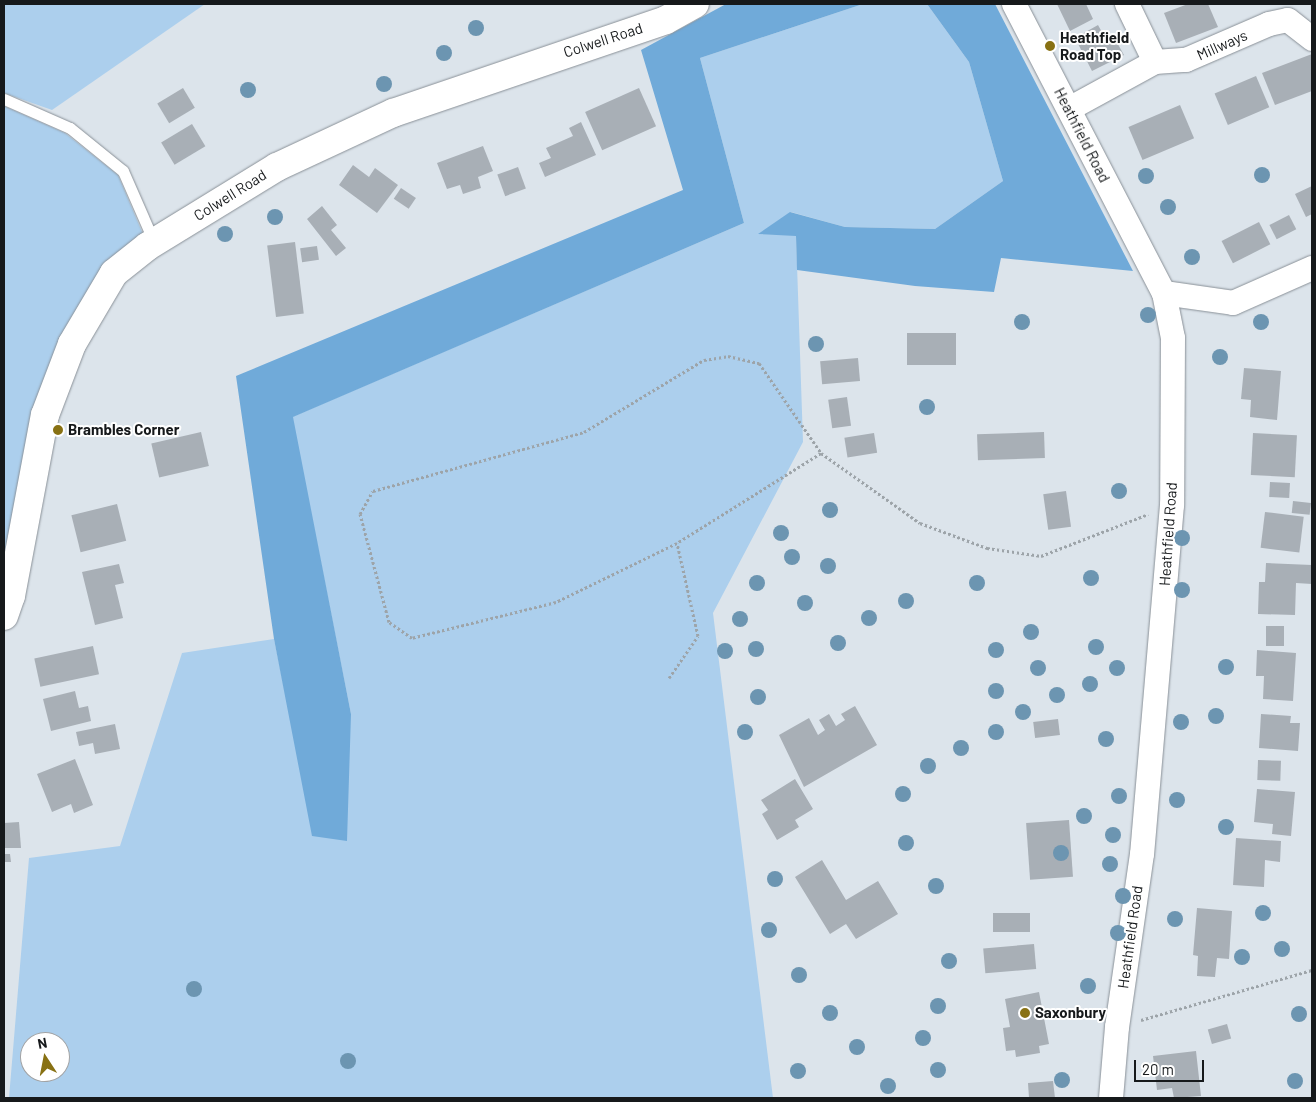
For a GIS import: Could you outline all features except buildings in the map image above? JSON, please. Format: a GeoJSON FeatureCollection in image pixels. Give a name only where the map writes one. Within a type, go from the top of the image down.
{"type":"FeatureCollection","features":[{"type":"Feature","properties":{"kind":"main road","name":"Colwell Road"},"geometry":{"type":"LineString","coordinates":[[4,616],[11,596],[45,415],[72,344],[114,273],[154,242],[277,167],[394,113],[666,20],[695,4]]}},
{"type":"Feature","properties":{"kind":"street","name":"Heathfield Road"},"geometry":{"type":"LineString","coordinates":[[1014,4],[1164,293],[1173,338],[1172,505],[1142,854],[1117,1028],[1111,1098]]}},
{"type":"Feature","properties":{"kind":"street"},"geometry":{"type":"LineString","coordinates":[[1127,4],[1155,62]]}},
{"type":"Feature","properties":{"kind":"street","name":"Millways"},"geometry":{"type":"LineString","coordinates":[[1069,109],[1155,62],[1186,60],[1269,24],[1288,12],[1312,39]]}},
{"type":"Feature","properties":{"kind":"street"},"geometry":{"type":"LineString","coordinates":[[1164,293],[1233,302],[1312,268]]}},
{"type":"Feature","properties":{"kind":"lane"},"geometry":{"type":"LineString","coordinates":[[4,99],[70,128],[123,171],[154,242]]}},
{"type":"Feature","properties":{"kind":"path"},"geometry":{"type":"LineString","coordinates":[[821,453],[677,542],[556,602],[412,638],[388,622],[360,514],[372,490],[584,432],[704,360],[728,356],[759,363],[821,453],[920,523],[987,548],[1041,556],[1172,505]]}},
{"type":"Feature","properties":{"kind":"path"},"geometry":{"type":"LineString","coordinates":[[669,678],[698,636],[677,542]]}},
{"type":"Feature","properties":{"kind":"path"},"geometry":{"type":"LineString","coordinates":[[1117,1028],[1312,970]]}},
{"type":"Feature","properties":{"kind":"shaded area"},"geometry":{"type":"Polygon","coordinates":[[[4,4],[205,4],[52,110],[4,93],[4,4]]]}},
{"type":"Feature","properties":{"kind":"shaded area"},"geometry":{"type":"Polygon","coordinates":[[[726,4],[863,4],[700,58],[744,223],[293,417],[351,714],[347,841],[312,836],[274,639],[236,376],[683,190],[641,50],[726,4]]]}},
{"type":"Feature","properties":{"kind":"shaded area"},"geometry":{"type":"Polygon","coordinates":[[[863,4],[927,4],[969,62],[1003,181],[935,229],[845,227],[791,212],[759,234],[796,235],[803,442],[713,613],[773,1098],[9,1098],[29,858],[120,846],[182,653],[274,639],[294,736],[351,714],[292,417],[744,223],[700,58],[863,4]]]}},
{"type":"Feature","properties":{"kind":"shaded area"},"geometry":{"type":"Polygon","coordinates":[[[927,4],[995,4],[1133,271],[1001,258],[994,292],[915,286],[797,270],[796,236],[758,234],[790,212],[845,227],[935,229],[1003,181],[969,62],[927,4]]]}},
{"type":"Feature","properties":{"kind":"shaded area"},"geometry":{"type":"Polygon","coordinates":[[[4,106],[65,133],[118,175],[148,246],[72,344],[4,596],[4,106]]]}},
{"type":"Feature","properties":{"kind":"place","name":"Heathfield Road Top"},"geometry":{"type":"Point","coordinates":[1050,46]}},
{"type":"Feature","properties":{"kind":"place","name":"Brambles Corner"},"geometry":{"type":"Point","coordinates":[58,430]}},
{"type":"Feature","properties":{"kind":"place","name":"Saxonbury"},"geometry":{"type":"Point","coordinates":[1025,1013]}}]}
